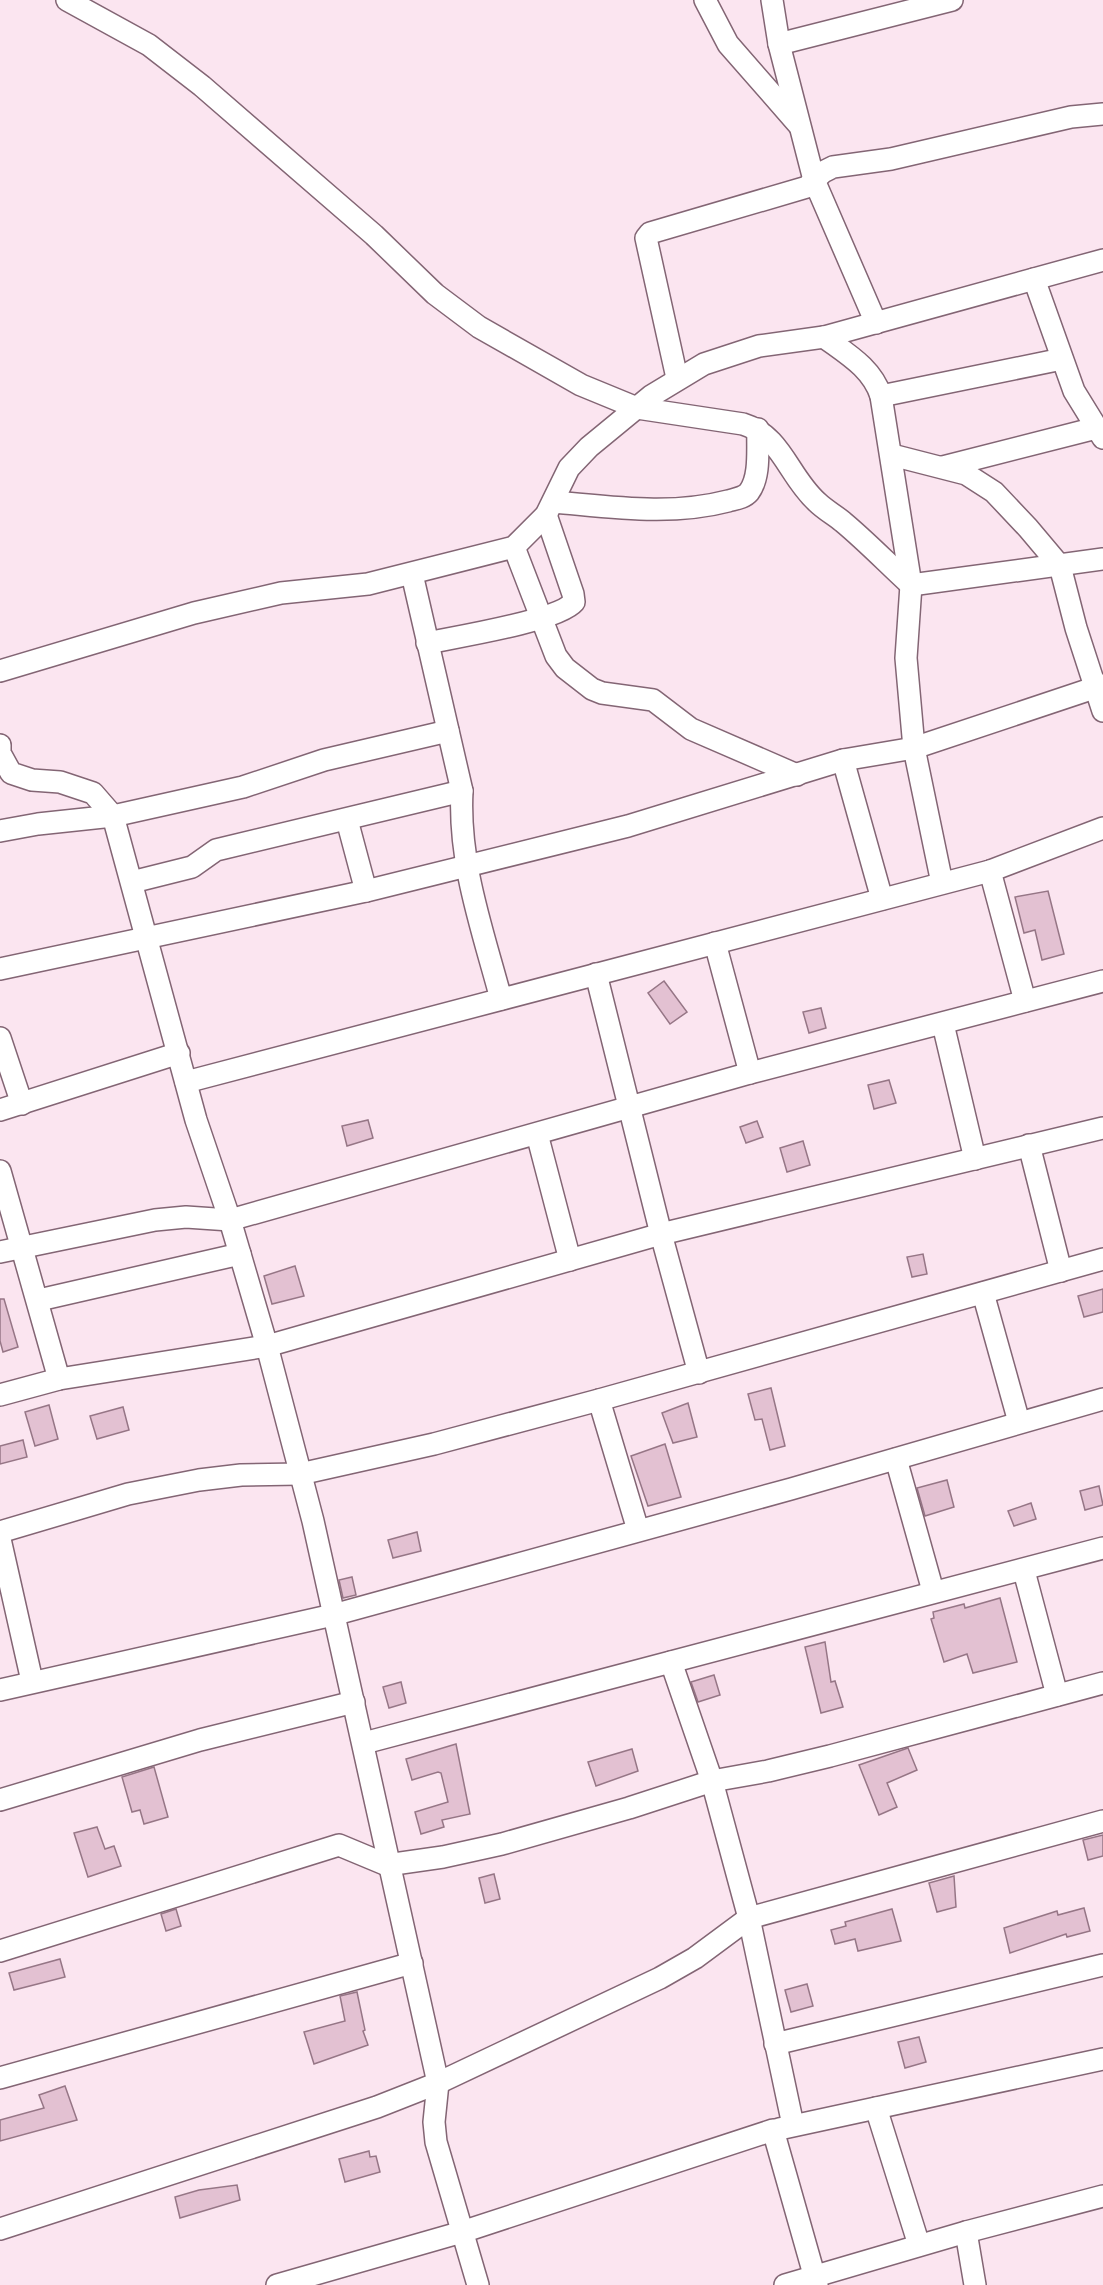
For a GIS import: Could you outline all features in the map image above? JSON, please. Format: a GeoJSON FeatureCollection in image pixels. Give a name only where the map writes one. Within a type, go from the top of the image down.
{"type":"FeatureCollection","features":[{"type":"Feature","properties":{"kind":"street"},"geometry":{"type":"LineString","coordinates":[[67,0],[149,45],[202,86],[374,234],[435,294],[479,327],[581,385],[637,408],[743,424],[758,429],[768,436],[792,474],[817,502],[843,521],[911,585]]}},
{"type":"Feature","properties":{"kind":"street"},"geometry":{"type":"LineString","coordinates":[[705,0],[728,44],[801,128]]}},
{"type":"Feature","properties":{"kind":"street"},"geometry":{"type":"LineString","coordinates":[[772,0],[779,44],[814,180],[876,323]]}},
{"type":"Feature","properties":{"kind":"street"},"geometry":{"type":"LineString","coordinates":[[779,44],[952,0]]}},
{"type":"Feature","properties":{"kind":"street"},"geometry":{"type":"LineString","coordinates":[[677,378],[646,238],[657,230],[807,187],[833,167],[891,159],[1071,117],[1103,114]]}},
{"type":"Feature","properties":{"kind":"street"},"geometry":{"type":"LineString","coordinates":[[0,671],[194,613],[281,593],[368,584],[514,547],[550,508],[569,468],[637,408],[677,378],[704,364],[736,352],[824,337],[1103,260]]}},
{"type":"Feature","properties":{"kind":"street"},"geometry":{"type":"LineString","coordinates":[[941,467],[1100,433],[1074,391],[1034,279]]}},
{"type":"Feature","properties":{"kind":"street"},"geometry":{"type":"LineString","coordinates":[[824,337],[863,366],[876,380],[880,396],[892,454],[911,585],[906,658],[914,748],[942,884]]}},
{"type":"Feature","properties":{"kind":"street"},"geometry":{"type":"LineString","coordinates":[[880,396],[1062,359]]}},
{"type":"Feature","properties":{"kind":"street"},"geometry":{"type":"LineString","coordinates":[[550,508],[663,511],[711,505],[744,496],[750,492],[755,476],[758,429]]}},
{"type":"Feature","properties":{"kind":"street"},"geometry":{"type":"LineString","coordinates":[[892,454],[966,474],[994,492],[1060,566],[1099,686],[1103,711]]}},
{"type":"Feature","properties":{"kind":"street"},"geometry":{"type":"LineString","coordinates":[[428,643],[541,618],[570,606],[574,602],[550,508]]}},
{"type":"Feature","properties":{"kind":"street"},"geometry":{"type":"LineString","coordinates":[[514,547],[561,664],[592,689],[602,693],[653,700],[691,729],[797,775]]}},
{"type":"Feature","properties":{"kind":"street"},"geometry":{"type":"LineString","coordinates":[[911,585],[1103,559]]}},
{"type":"Feature","properties":{"kind":"street"},"geometry":{"type":"LineString","coordinates":[[412,574],[462,791],[460,814],[465,868],[501,999]]}},
{"type":"Feature","properties":{"kind":"street"},"geometry":{"type":"LineString","coordinates":[[0,969],[465,868],[628,826],[843,760],[914,748],[1099,686]]}},
{"type":"Feature","properties":{"kind":"street"},"geometry":{"type":"LineString","coordinates":[[0,831],[38,824],[113,816],[243,787],[324,760],[448,731]]}},
{"type":"Feature","properties":{"kind":"street"},"geometry":{"type":"LineString","coordinates":[[0,745],[0,753],[11,773],[32,780],[60,782],[93,793],[113,816],[186,1082],[267,1346],[300,1474],[364,1743],[387,1864],[412,1963],[438,2083],[434,2122],[436,2142],[478,2285]]}},
{"type":"Feature","properties":{"kind":"street"},"geometry":{"type":"LineString","coordinates":[[843,760],[882,899]]}},
{"type":"Feature","properties":{"kind":"street"},"geometry":{"type":"LineString","coordinates":[[132,882],[192,867],[216,850],[462,791]]}},
{"type":"Feature","properties":{"kind":"street"},"geometry":{"type":"LineString","coordinates":[[347,820],[366,891]]}},
{"type":"Feature","properties":{"kind":"street"},"geometry":{"type":"LineString","coordinates":[[186,1082],[990,871],[1103,828]]}},
{"type":"Feature","properties":{"kind":"street"},"geometry":{"type":"LineString","coordinates":[[990,871],[1025,1001]]}},
{"type":"Feature","properties":{"kind":"street"},"geometry":{"type":"LineString","coordinates":[[715,943],[750,1073]]}},
{"type":"Feature","properties":{"kind":"street"},"geometry":{"type":"LineString","coordinates":[[596,974],[661,1234],[699,1373]]}},
{"type":"Feature","properties":{"kind":"street"},"geometry":{"type":"LineString","coordinates":[[0,1252],[155,1220],[186,1217],[230,1220],[750,1073],[1103,981]]}},
{"type":"Feature","properties":{"kind":"street"},"geometry":{"type":"LineString","coordinates":[[942,1024],[975,1159]]}},
{"type":"Feature","properties":{"kind":"street"},"geometry":{"type":"LineString","coordinates":[[0,1038],[22,1104]]}},
{"type":"Feature","properties":{"kind":"street"},"geometry":{"type":"LineString","coordinates":[[0,1110],[179,1053]]}},
{"type":"Feature","properties":{"kind":"street"},"geometry":{"type":"LineString","coordinates":[[0,1395],[59,1379],[267,1346],[661,1234],[1103,1128]]}},
{"type":"Feature","properties":{"kind":"street"},"geometry":{"type":"LineString","coordinates":[[537,1134],[570,1260]]}},
{"type":"Feature","properties":{"kind":"street"},"geometry":{"type":"LineString","coordinates":[[1029,1145],[1061,1271]]}},
{"type":"Feature","properties":{"kind":"street"},"geometry":{"type":"LineString","coordinates":[[0,1171],[39,1300],[59,1379]]}},
{"type":"Feature","properties":{"kind":"street"},"geometry":{"type":"LineString","coordinates":[[39,1300],[240,1254]]}},
{"type":"Feature","properties":{"kind":"street"},"geometry":{"type":"LineString","coordinates":[[0,1532],[128,1494],[199,1480],[241,1475],[300,1474],[434,1444],[699,1373],[1103,1259]]}},
{"type":"Feature","properties":{"kind":"street"},"geometry":{"type":"LineString","coordinates":[[983,1293],[1019,1422]]}},
{"type":"Feature","properties":{"kind":"street"},"geometry":{"type":"LineString","coordinates":[[0,1690],[333,1615],[896,1459],[1103,1399]]}},
{"type":"Feature","properties":{"kind":"street"},"geometry":{"type":"LineString","coordinates":[[599,1400],[638,1530]]}},
{"type":"Feature","properties":{"kind":"street"},"geometry":{"type":"LineString","coordinates":[[896,1459],[933,1591]]}},
{"type":"Feature","properties":{"kind":"street"},"geometry":{"type":"LineString","coordinates":[[0,1539],[32,1681]]}},
{"type":"Feature","properties":{"kind":"street"},"geometry":{"type":"LineString","coordinates":[[364,1743],[933,1591],[1024,1571],[1103,1548]]}},
{"type":"Feature","properties":{"kind":"street"},"geometry":{"type":"LineString","coordinates":[[1024,1571],[1057,1695]]}},
{"type":"Feature","properties":{"kind":"street"},"geometry":{"type":"LineString","coordinates":[[671,1662],[712,1781],[749,1918],[775,2044],[783,2128],[816,2280]]}},
{"type":"Feature","properties":{"kind":"street"},"geometry":{"type":"LineString","coordinates":[[0,1951],[339,1845],[387,1864],[443,1857],[502,1844],[629,1808],[712,1781],[768,1771],[1103,1683]]}},
{"type":"Feature","properties":{"kind":"street"},"geometry":{"type":"LineString","coordinates":[[0,1800],[200,1740],[354,1702]]}},
{"type":"Feature","properties":{"kind":"street"},"geometry":{"type":"LineString","coordinates":[[0,2229],[310,2130],[438,2083],[660,1978],[695,1958],[749,1918],[1103,1821]]}},
{"type":"Feature","properties":{"kind":"street"},"geometry":{"type":"LineString","coordinates":[[0,2078],[412,1963]]}},
{"type":"Feature","properties":{"kind":"street"},"geometry":{"type":"LineString","coordinates":[[775,2044],[1103,1965]]}},
{"type":"Feature","properties":{"kind":"street"},"geometry":{"type":"LineString","coordinates":[[278,2285],[462,2232],[783,2128],[1103,2059]]}},
{"type":"Feature","properties":{"kind":"street"},"geometry":{"type":"LineString","coordinates":[[876,2108],[920,2245]]}},
{"type":"Feature","properties":{"kind":"street"},"geometry":{"type":"LineString","coordinates":[[784,2285],[816,2280],[920,2245],[1103,2196]]}},
{"type":"Feature","properties":{"kind":"street"},"geometry":{"type":"LineString","coordinates":[[966,2232],[975,2285]]}},
{"type":"Feature","properties":{"kind":"building"},"geometry":{"type":"Polygon","coordinates":[[[1048,891],[1064,954],[1042,960],[1035,930],[1024,933],[1015,897],[1048,891]]]}},
{"type":"Feature","properties":{"kind":"building"},"geometry":{"type":"Polygon","coordinates":[[[664,981],[687,1012],[670,1024],[648,993],[664,981]]]}},
{"type":"Feature","properties":{"kind":"building"},"geometry":{"type":"Polygon","coordinates":[[[821,1008],[826,1028],[809,1033],[803,1012],[821,1008]]]}},
{"type":"Feature","properties":{"kind":"building"},"geometry":{"type":"Polygon","coordinates":[[[889,1080],[896,1103],[874,1109],[868,1085],[889,1080]]]}},
{"type":"Feature","properties":{"kind":"building"},"geometry":{"type":"Polygon","coordinates":[[[368,1120],[373,1138],[347,1146],[342,1126],[368,1120]]]}},
{"type":"Feature","properties":{"kind":"building"},"geometry":{"type":"Polygon","coordinates":[[[757,1121],[763,1137],[746,1143],[740,1127],[757,1121]]]}},
{"type":"Feature","properties":{"kind":"building"},"geometry":{"type":"Polygon","coordinates":[[[803,1141],[810,1165],[787,1172],[780,1148],[803,1141]]]}},
{"type":"Feature","properties":{"kind":"building"},"geometry":{"type":"Polygon","coordinates":[[[923,1254],[927,1274],[912,1277],[907,1257],[923,1254]]]}},
{"type":"Feature","properties":{"kind":"building"},"geometry":{"type":"Polygon","coordinates":[[[295,1266],[304,1296],[272,1304],[264,1276],[295,1266]]]}},
{"type":"Feature","properties":{"kind":"building"},"geometry":{"type":"Polygon","coordinates":[[[1103,1289],[1103,1312],[1084,1317],[1078,1296],[1103,1289]]]}},
{"type":"Feature","properties":{"kind":"building"},"geometry":{"type":"Polygon","coordinates":[[[0,1299],[4,1299],[18,1347],[3,1352],[0,1341],[0,1299]]]}},
{"type":"Feature","properties":{"kind":"building"},"geometry":{"type":"Polygon","coordinates":[[[771,1388],[785,1446],[770,1450],[762,1419],[755,1420],[748,1394],[771,1388]]]}},
{"type":"Feature","properties":{"kind":"building"},"geometry":{"type":"Polygon","coordinates":[[[688,1403],[697,1437],[673,1443],[662,1413],[688,1403]]]}},
{"type":"Feature","properties":{"kind":"building"},"geometry":{"type":"Polygon","coordinates":[[[49,1405],[58,1439],[35,1446],[25,1412],[49,1405]]]}},
{"type":"Feature","properties":{"kind":"building"},"geometry":{"type":"Polygon","coordinates":[[[123,1407],[129,1430],[97,1439],[90,1416],[123,1407]]]}},
{"type":"Feature","properties":{"kind":"building"},"geometry":{"type":"Polygon","coordinates":[[[23,1440],[27,1457],[0,1464],[0,1446],[23,1440]]]}},
{"type":"Feature","properties":{"kind":"building"},"geometry":{"type":"Polygon","coordinates":[[[665,1444],[681,1497],[648,1506],[631,1456],[665,1444]]]}},
{"type":"Feature","properties":{"kind":"building"},"geometry":{"type":"Polygon","coordinates":[[[947,1480],[954,1507],[925,1516],[917,1488],[947,1480]]]}},
{"type":"Feature","properties":{"kind":"building"},"geometry":{"type":"Polygon","coordinates":[[[1099,1486],[1103,1505],[1085,1510],[1080,1491],[1099,1486]]]}},
{"type":"Feature","properties":{"kind":"building"},"geometry":{"type":"Polygon","coordinates":[[[1031,1503],[1036,1519],[1014,1526],[1008,1511],[1031,1503]]]}},
{"type":"Feature","properties":{"kind":"building"},"geometry":{"type":"Polygon","coordinates":[[[417,1532],[421,1551],[393,1558],[388,1540],[417,1532]]]}},
{"type":"Feature","properties":{"kind":"building"},"geometry":{"type":"Polygon","coordinates":[[[352,1577],[356,1595],[343,1598],[339,1580],[352,1577]]]}},
{"type":"Feature","properties":{"kind":"building"},"geometry":{"type":"Polygon","coordinates":[[[1000,1598],[1017,1662],[973,1673],[967,1654],[944,1662],[931,1619],[934,1618],[933,1612],[964,1604],[965,1608],[1000,1598]]]}},
{"type":"Feature","properties":{"kind":"building"},"geometry":{"type":"Polygon","coordinates":[[[825,1642],[831,1682],[835,1681],[843,1707],[821,1713],[805,1647],[825,1642]]]}},
{"type":"Feature","properties":{"kind":"building"},"geometry":{"type":"Polygon","coordinates":[[[714,1675],[720,1695],[698,1702],[691,1682],[714,1675]]]}},
{"type":"Feature","properties":{"kind":"building"},"geometry":{"type":"Polygon","coordinates":[[[401,1682],[406,1703],[389,1708],[383,1687],[401,1682]]]}},
{"type":"Feature","properties":{"kind":"building"},"geometry":{"type":"Polygon","coordinates":[[[456,1744],[470,1814],[442,1820],[444,1827],[421,1834],[415,1812],[448,1802],[441,1773],[412,1780],[406,1759],[456,1744]]]}},
{"type":"Feature","properties":{"kind":"building"},"geometry":{"type":"Polygon","coordinates":[[[908,1748],[917,1770],[887,1783],[897,1807],[879,1815],[859,1765],[908,1748]]]}},
{"type":"Feature","properties":{"kind":"building"},"geometry":{"type":"Polygon","coordinates":[[[632,1749],[638,1771],[596,1786],[588,1762],[632,1749]]]}},
{"type":"Feature","properties":{"kind":"building"},"geometry":{"type":"Polygon","coordinates":[[[154,1767],[168,1817],[144,1824],[140,1810],[132,1812],[122,1777],[154,1767]]]}},
{"type":"Feature","properties":{"kind":"building"},"geometry":{"type":"Polygon","coordinates":[[[97,1827],[105,1849],[114,1846],[121,1866],[88,1877],[74,1833],[97,1827]]]}},
{"type":"Feature","properties":{"kind":"building"},"geometry":{"type":"Polygon","coordinates":[[[1103,1835],[1103,1856],[1088,1860],[1083,1840],[1103,1835]]]}},
{"type":"Feature","properties":{"kind":"building"},"geometry":{"type":"Polygon","coordinates":[[[494,1874],[500,1899],[485,1903],[479,1878],[494,1874]]]}},
{"type":"Feature","properties":{"kind":"building"},"geometry":{"type":"Polygon","coordinates":[[[954,1876],[956,1907],[937,1912],[929,1883],[954,1876]]]}},
{"type":"Feature","properties":{"kind":"building"},"geometry":{"type":"Polygon","coordinates":[[[1084,1908],[1090,1931],[1067,1937],[1066,1934],[1010,1953],[1004,1928],[1057,1911],[1058,1915],[1084,1908]]]}},
{"type":"Feature","properties":{"kind":"building"},"geometry":{"type":"Polygon","coordinates":[[[176,1909],[181,1926],[166,1931],[161,1914],[176,1909]]]}},
{"type":"Feature","properties":{"kind":"building"},"geometry":{"type":"Polygon","coordinates":[[[892,1909],[901,1941],[858,1951],[855,1939],[835,1944],[831,1930],[846,1926],[845,1922],[892,1909]]]}},
{"type":"Feature","properties":{"kind":"building"},"geometry":{"type":"Polygon","coordinates":[[[60,1959],[65,1977],[14,1990],[9,1973],[60,1959]]]}},
{"type":"Feature","properties":{"kind":"building"},"geometry":{"type":"Polygon","coordinates":[[[807,1984],[813,2006],[791,2012],[785,1990],[807,1984]]]}},
{"type":"Feature","properties":{"kind":"building"},"geometry":{"type":"Polygon","coordinates":[[[357,1992],[365,2030],[363,2031],[368,2045],[314,2064],[304,2032],[345,2021],[340,1996],[357,1992]]]}},
{"type":"Feature","properties":{"kind":"building"},"geometry":{"type":"Polygon","coordinates":[[[919,2037],[926,2062],[905,2068],[898,2042],[919,2037]]]}},
{"type":"Feature","properties":{"kind":"building"},"geometry":{"type":"Polygon","coordinates":[[[65,2086],[77,2120],[0,2141],[0,2120],[44,2108],[39,2095],[65,2086]]]}},
{"type":"Feature","properties":{"kind":"building"},"geometry":{"type":"Polygon","coordinates":[[[369,2151],[370,2157],[376,2156],[380,2172],[345,2182],[339,2159],[369,2151]]]}},
{"type":"Feature","properties":{"kind":"building"},"geometry":{"type":"Polygon","coordinates":[[[237,2185],[240,2200],[180,2218],[175,2197],[199,2190],[237,2185]]]}}]}
